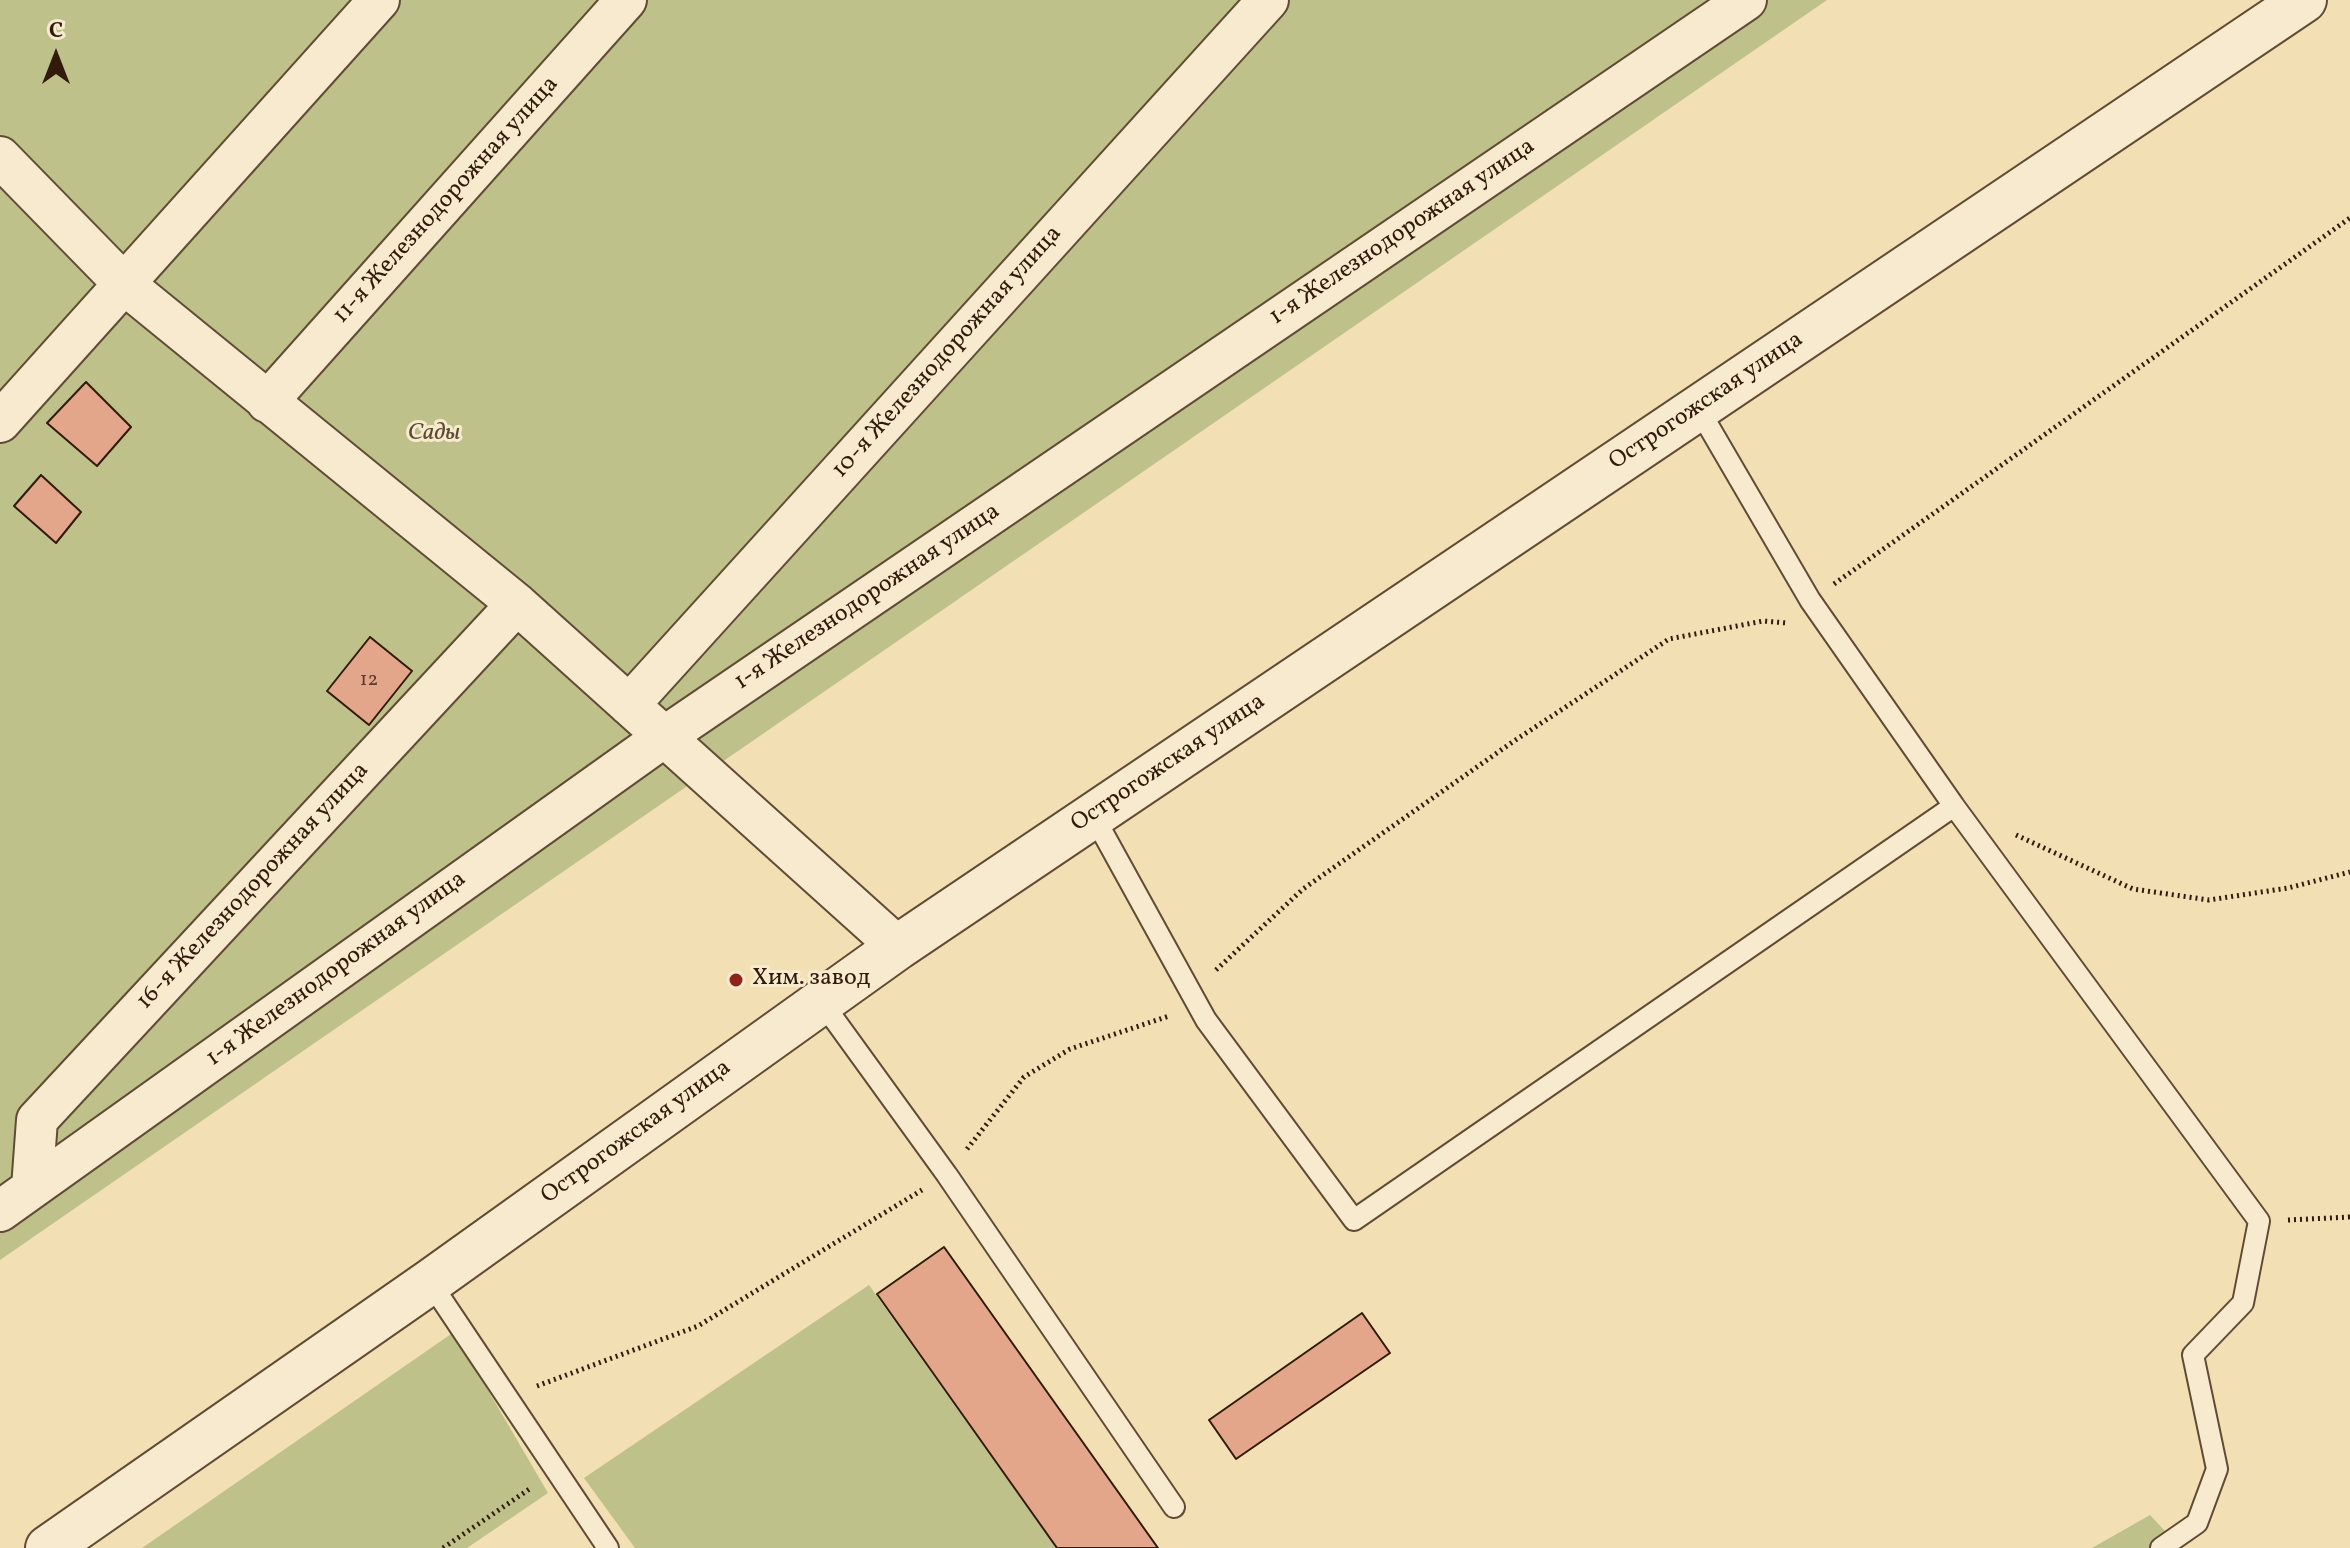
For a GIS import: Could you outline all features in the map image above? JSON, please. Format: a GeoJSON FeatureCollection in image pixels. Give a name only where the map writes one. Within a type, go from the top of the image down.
{"type":"FeatureCollection","features":[{"type":"Feature","properties":{"kind":"street"},"geometry":{"type":"LineString","coordinates":[[0,422],[379,0]]}},
{"type":"Feature","properties":{"kind":"street","name":"11-я Железнодорожная улица"},"geometry":{"type":"LineString","coordinates":[[267,402],[626,0]]}},
{"type":"Feature","properties":{"kind":"street","name":"10-я Железнодорожная улица"},"geometry":{"type":"LineString","coordinates":[[629,705],[1268,0]]}},
{"type":"Feature","properties":{"kind":"street","name":"1-я Железнодорожная улица"},"geometry":{"type":"LineString","coordinates":[[0,1211],[664,737],[1746,0]]}},
{"type":"Feature","properties":{"kind":"street","name":"Острогожская улица"},"geometry":{"type":"LineString","coordinates":[[48,1548],[430,1282],[898,947],[2304,0]]}},
{"type":"Feature","properties":{"kind":"street"},"geometry":{"type":"LineString","coordinates":[[0,157],[123,283],[517,604],[898,947]]}},
{"type":"Feature","properties":{"kind":"street","name":"16-я Железнодорожная улица"},"geometry":{"type":"LineString","coordinates":[[32,1188],[37,1120],[517,604]]}},
{"type":"Feature","properties":{"kind":"lane"},"geometry":{"type":"LineString","coordinates":[[1698,408],[1810,600],[1954,806],[2259,1221],[2243,1303],[2193,1355],[2217,1469],[2197,1523],[2161,1548]]}},
{"type":"Feature","properties":{"kind":"lane"},"geometry":{"type":"LineString","coordinates":[[1093,815],[1206,1020],[1354,1220],[1954,806]]}},
{"type":"Feature","properties":{"kind":"lane"},"geometry":{"type":"LineString","coordinates":[[821,1001],[947,1175],[1174,1507]]}},
{"type":"Feature","properties":{"kind":"lane"},"geometry":{"type":"LineString","coordinates":[[430,1282],[608,1548]]}},
{"type":"Feature","properties":{"kind":"path"},"geometry":{"type":"LineString","coordinates":[[1810,600],[2350,218]]}},
{"type":"Feature","properties":{"kind":"path"},"geometry":{"type":"LineString","coordinates":[[1954,806],[2133,889],[2209,900],[2288,888],[2350,872]]}},
{"type":"Feature","properties":{"kind":"path"},"geometry":{"type":"LineString","coordinates":[[2259,1221],[2350,1217]]}},
{"type":"Feature","properties":{"kind":"path"},"geometry":{"type":"LineString","coordinates":[[443,1548],[556,1472]]}},
{"type":"Feature","properties":{"kind":"green space","name":"Сады"},"geometry":{"type":"Polygon","coordinates":[[[0,0],[1827,0],[0,1260],[0,0]]]}},
{"type":"Feature","properties":{"kind":"green space"},"geometry":{"type":"Polygon","coordinates":[[[869,1285],[1056,1548],[635,1548],[584,1478],[869,1285]]]}},
{"type":"Feature","properties":{"kind":"green space"},"geometry":{"type":"Polygon","coordinates":[[[454,1332],[548,1493],[467,1548],[142,1548],[454,1332]]]}},
{"type":"Feature","properties":{"kind":"green space"},"geometry":{"type":"Polygon","coordinates":[[[2150,1515],[2181,1548],[2092,1548],[2150,1515]]]}},
{"type":"Feature","properties":{"kind":"building"},"geometry":{"type":"Polygon","coordinates":[[[86,382],[131,427],[97,466],[47,423],[86,382]]]}},
{"type":"Feature","properties":{"kind":"building"},"geometry":{"type":"Polygon","coordinates":[[[41,475],[81,512],[56,543],[14,506],[41,475]]]}},
{"type":"Feature","properties":{"kind":"building"},"geometry":{"type":"Polygon","coordinates":[[[370,637],[412,671],[369,725],[327,691],[370,637]]]}},
{"type":"Feature","properties":{"kind":"building"},"geometry":{"type":"Polygon","coordinates":[[[944,1247],[1158,1548],[1057,1548],[877,1294],[944,1247]]]}},
{"type":"Feature","properties":{"kind":"building"},"geometry":{"type":"Polygon","coordinates":[[[1362,1313],[1390,1353],[1236,1459],[1209,1420],[1362,1313]]]}},
{"type":"Feature","properties":{"kind":"place","name":"Хим. завод"},"geometry":{"type":"Point","coordinates":[736,980]}}]}
